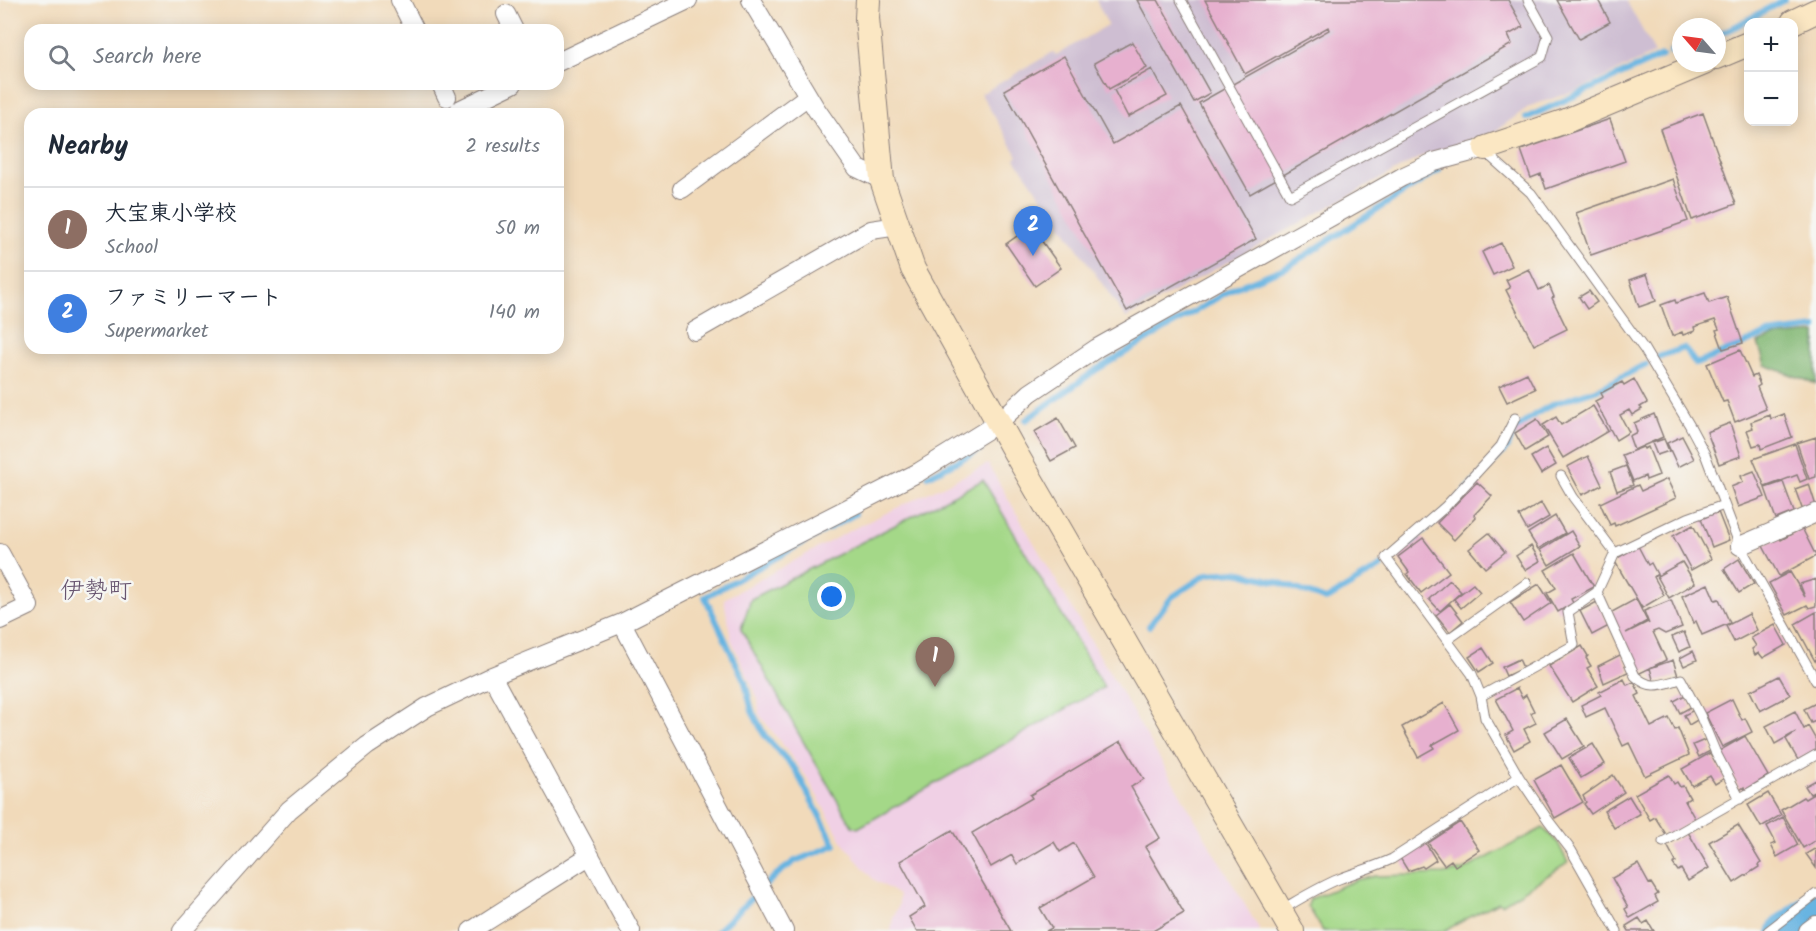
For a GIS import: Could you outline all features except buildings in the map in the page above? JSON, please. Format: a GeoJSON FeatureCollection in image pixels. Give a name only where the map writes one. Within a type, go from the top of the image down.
{"type":"FeatureCollection","features":[{"type":"Feature","properties":{"kind":"street"},"geometry":{"type":"LineString","coordinates":[[400,0],[412,24]]}},
{"type":"Feature","properties":{"kind":"street"},"geometry":{"type":"LineString","coordinates":[[564,59],[688,0]]}},
{"type":"Feature","properties":{"kind":"street"},"geometry":{"type":"LineString","coordinates":[[751,0],[808,96],[857,168],[882,180]]}},
{"type":"Feature","properties":{"kind":"street"},"geometry":{"type":"LineString","coordinates":[[868,0],[867,18],[882,180],[913,269],[998,423],[1292,931]]}},
{"type":"Feature","properties":{"kind":"street"},"geometry":{"type":"LineString","coordinates":[[1798,20],[1816,11]]}},
{"type":"Feature","properties":{"kind":"street"},"geometry":{"type":"LineString","coordinates":[[1726,53],[1744,46]]}},
{"type":"Feature","properties":{"kind":"street"},"geometry":{"type":"LineString","coordinates":[[182,931],[289,810],[367,746],[427,707],[492,676],[622,623],[919,472],[998,423],[1030,393],[1097,348],[1287,240],[1413,172],[1434,162],[1486,148],[1566,121],[1683,72]]}},
{"type":"Feature","properties":{"kind":"street"},"geometry":{"type":"LineString","coordinates":[[449,97],[483,90]]}},
{"type":"Feature","properties":{"kind":"street"},"geometry":{"type":"LineString","coordinates":[[682,189],[808,96]]}},
{"type":"Feature","properties":{"kind":"street"},"geometry":{"type":"LineString","coordinates":[[695,331],[871,230],[898,226]]}},
{"type":"Feature","properties":{"kind":"street"},"geometry":{"type":"LineString","coordinates":[[1740,546],[1816,513]]}},
{"type":"Feature","properties":{"kind":"street"},"geometry":{"type":"LineString","coordinates":[[0,553],[28,606],[0,620]]}},
{"type":"Feature","properties":{"kind":"street"},"geometry":{"type":"LineString","coordinates":[[622,623],[784,931]]}},
{"type":"Feature","properties":{"kind":"street"},"geometry":{"type":"LineString","coordinates":[[492,676],[631,931]]}},
{"type":"Feature","properties":{"kind":"street"},"geometry":{"type":"LineString","coordinates":[[471,931],[589,856]]}},
{"type":"Feature","properties":{"kind":"street"},"geometry":{"type":"LineString","coordinates":[[1808,931],[1816,925]]}},
{"type":"Feature","properties":{"kind":"lane"},"geometry":{"type":"LineString","coordinates":[[1181,0],[1290,196],[1542,57],[1548,36],[1528,0]]}},
{"type":"Feature","properties":{"kind":"lane"},"geometry":{"type":"LineString","coordinates":[[1486,148],[1492,159],[1531,193],[1644,349],[1705,454],[1740,546],[1816,681]]}},
{"type":"Feature","properties":{"kind":"lane"},"geometry":{"type":"LineString","coordinates":[[1515,418],[1501,446],[1445,507],[1386,558],[1472,674],[1481,696],[1485,718],[1519,777],[1571,850],[1617,931]]}},
{"type":"Feature","properties":{"kind":"lane"},"geometry":{"type":"LineString","coordinates":[[1561,476],[1573,497],[1615,553]]}},
{"type":"Feature","properties":{"kind":"lane"},"geometry":{"type":"LineString","coordinates":[[1481,696],[1574,645],[1568,612],[1597,592],[1615,553],[1688,518],[1724,505]]}},
{"type":"Feature","properties":{"kind":"lane"},"geometry":{"type":"LineString","coordinates":[[1447,640],[1527,583]]}},
{"type":"Feature","properties":{"kind":"lane"},"geometry":{"type":"LineString","coordinates":[[1597,592],[1635,676],[1653,686],[1680,679],[1700,715],[1714,752],[1740,799]]}},
{"type":"Feature","properties":{"kind":"lane"},"geometry":{"type":"LineString","coordinates":[[1663,842],[1816,754]]}},
{"type":"Feature","properties":{"kind":"lane"},"geometry":{"type":"LineString","coordinates":[[1280,910],[1339,879],[1370,870],[1392,859],[1519,777]]}},
{"type":"Feature","properties":{"kind":"lane"},"geometry":{"type":"LineString","coordinates":[[1768,931],[1816,894]]}},
{"type":"Feature","properties":{"kind":"shaded area"},"geometry":{"type":"Polygon","coordinates":[[[1096,0],[1626,0],[1655,53],[1576,91],[1530,106],[1494,132],[1424,155],[1126,318],[1015,159],[1018,156],[981,94],[1053,52],[1056,55],[1108,25],[1096,0]]]}},
{"type":"Feature","properties":{"kind":"shaded area"},"geometry":{"type":"Polygon","coordinates":[[[988,464],[1259,929],[1258,931],[891,931],[893,917],[899,905],[899,895],[873,879],[845,846],[806,776],[759,714],[758,699],[731,639],[724,599],[851,530],[988,464]]]}},
{"type":"Feature","properties":{"kind":"green space"},"geometry":{"type":"Polygon","coordinates":[[[1816,333],[1816,384],[1765,365],[1758,343],[1771,337],[1816,333]]]}},
{"type":"Feature","properties":{"kind":"green space"},"geometry":{"type":"Polygon","coordinates":[[[983,480],[1104,687],[858,828],[852,826],[741,629],[751,599],[983,480]]]}},
{"type":"Feature","properties":{"kind":"green space"},"geometry":{"type":"Polygon","coordinates":[[[1543,828],[1558,843],[1568,863],[1502,904],[1498,902],[1444,931],[1323,931],[1308,906],[1310,899],[1356,880],[1376,876],[1444,874],[1464,870],[1543,828]]]}},
{"type":"Feature","properties":{"kind":"waterway"},"geometry":{"type":"LineString","coordinates":[[1726,31],[1784,0]]}},
{"type":"Feature","properties":{"kind":"waterway"},"geometry":{"type":"LineString","coordinates":[[1526,118],[1662,56]]}},
{"type":"Feature","properties":{"kind":"waterway"},"geometry":{"type":"LineString","coordinates":[[1026,420],[1096,370],[1234,288],[1287,267],[1439,170]]}},
{"type":"Feature","properties":{"kind":"waterway"},"geometry":{"type":"LineString","coordinates":[[1658,357],[1684,348],[1696,364],[1767,334],[1816,328]]}},
{"type":"Feature","properties":{"kind":"waterway"},"geometry":{"type":"LineString","coordinates":[[1455,502],[1508,447],[1514,431],[1534,415],[1553,404],[1601,388],[1646,364]]}},
{"type":"Feature","properties":{"kind":"waterway"},"geometry":{"type":"LineString","coordinates":[[928,476],[981,449]]}},
{"type":"Feature","properties":{"kind":"waterway"},"geometry":{"type":"LineString","coordinates":[[1409,544],[1446,511]]}},
{"type":"Feature","properties":{"kind":"waterway"},"geometry":{"type":"LineString","coordinates":[[717,931],[776,875],[795,861],[835,845],[795,769],[765,736],[752,711],[745,682],[705,597],[855,514]]}},
{"type":"Feature","properties":{"kind":"waterway"},"geometry":{"type":"LineString","coordinates":[[1149,626],[1172,597],[1207,574],[1237,572],[1278,582],[1326,600],[1382,566]]}},
{"type":"Feature","properties":{"kind":"waterway"},"geometry":{"type":"LineString","coordinates":[[1784,931],[1816,907]]}},
{"type":"Feature","properties":{"kind":"place","name":"ファミリーマート"},"geometry":{"type":"Point","coordinates":[1033,256]}},
{"type":"Feature","properties":{"kind":"place","name":"大宝東小学校"},"geometry":{"type":"Point","coordinates":[935,687]}},
{"type":"Feature","properties":{"kind":"district","name":"伊勢町"},"geometry":{"type":"Point","coordinates":[96,591]}}]}
